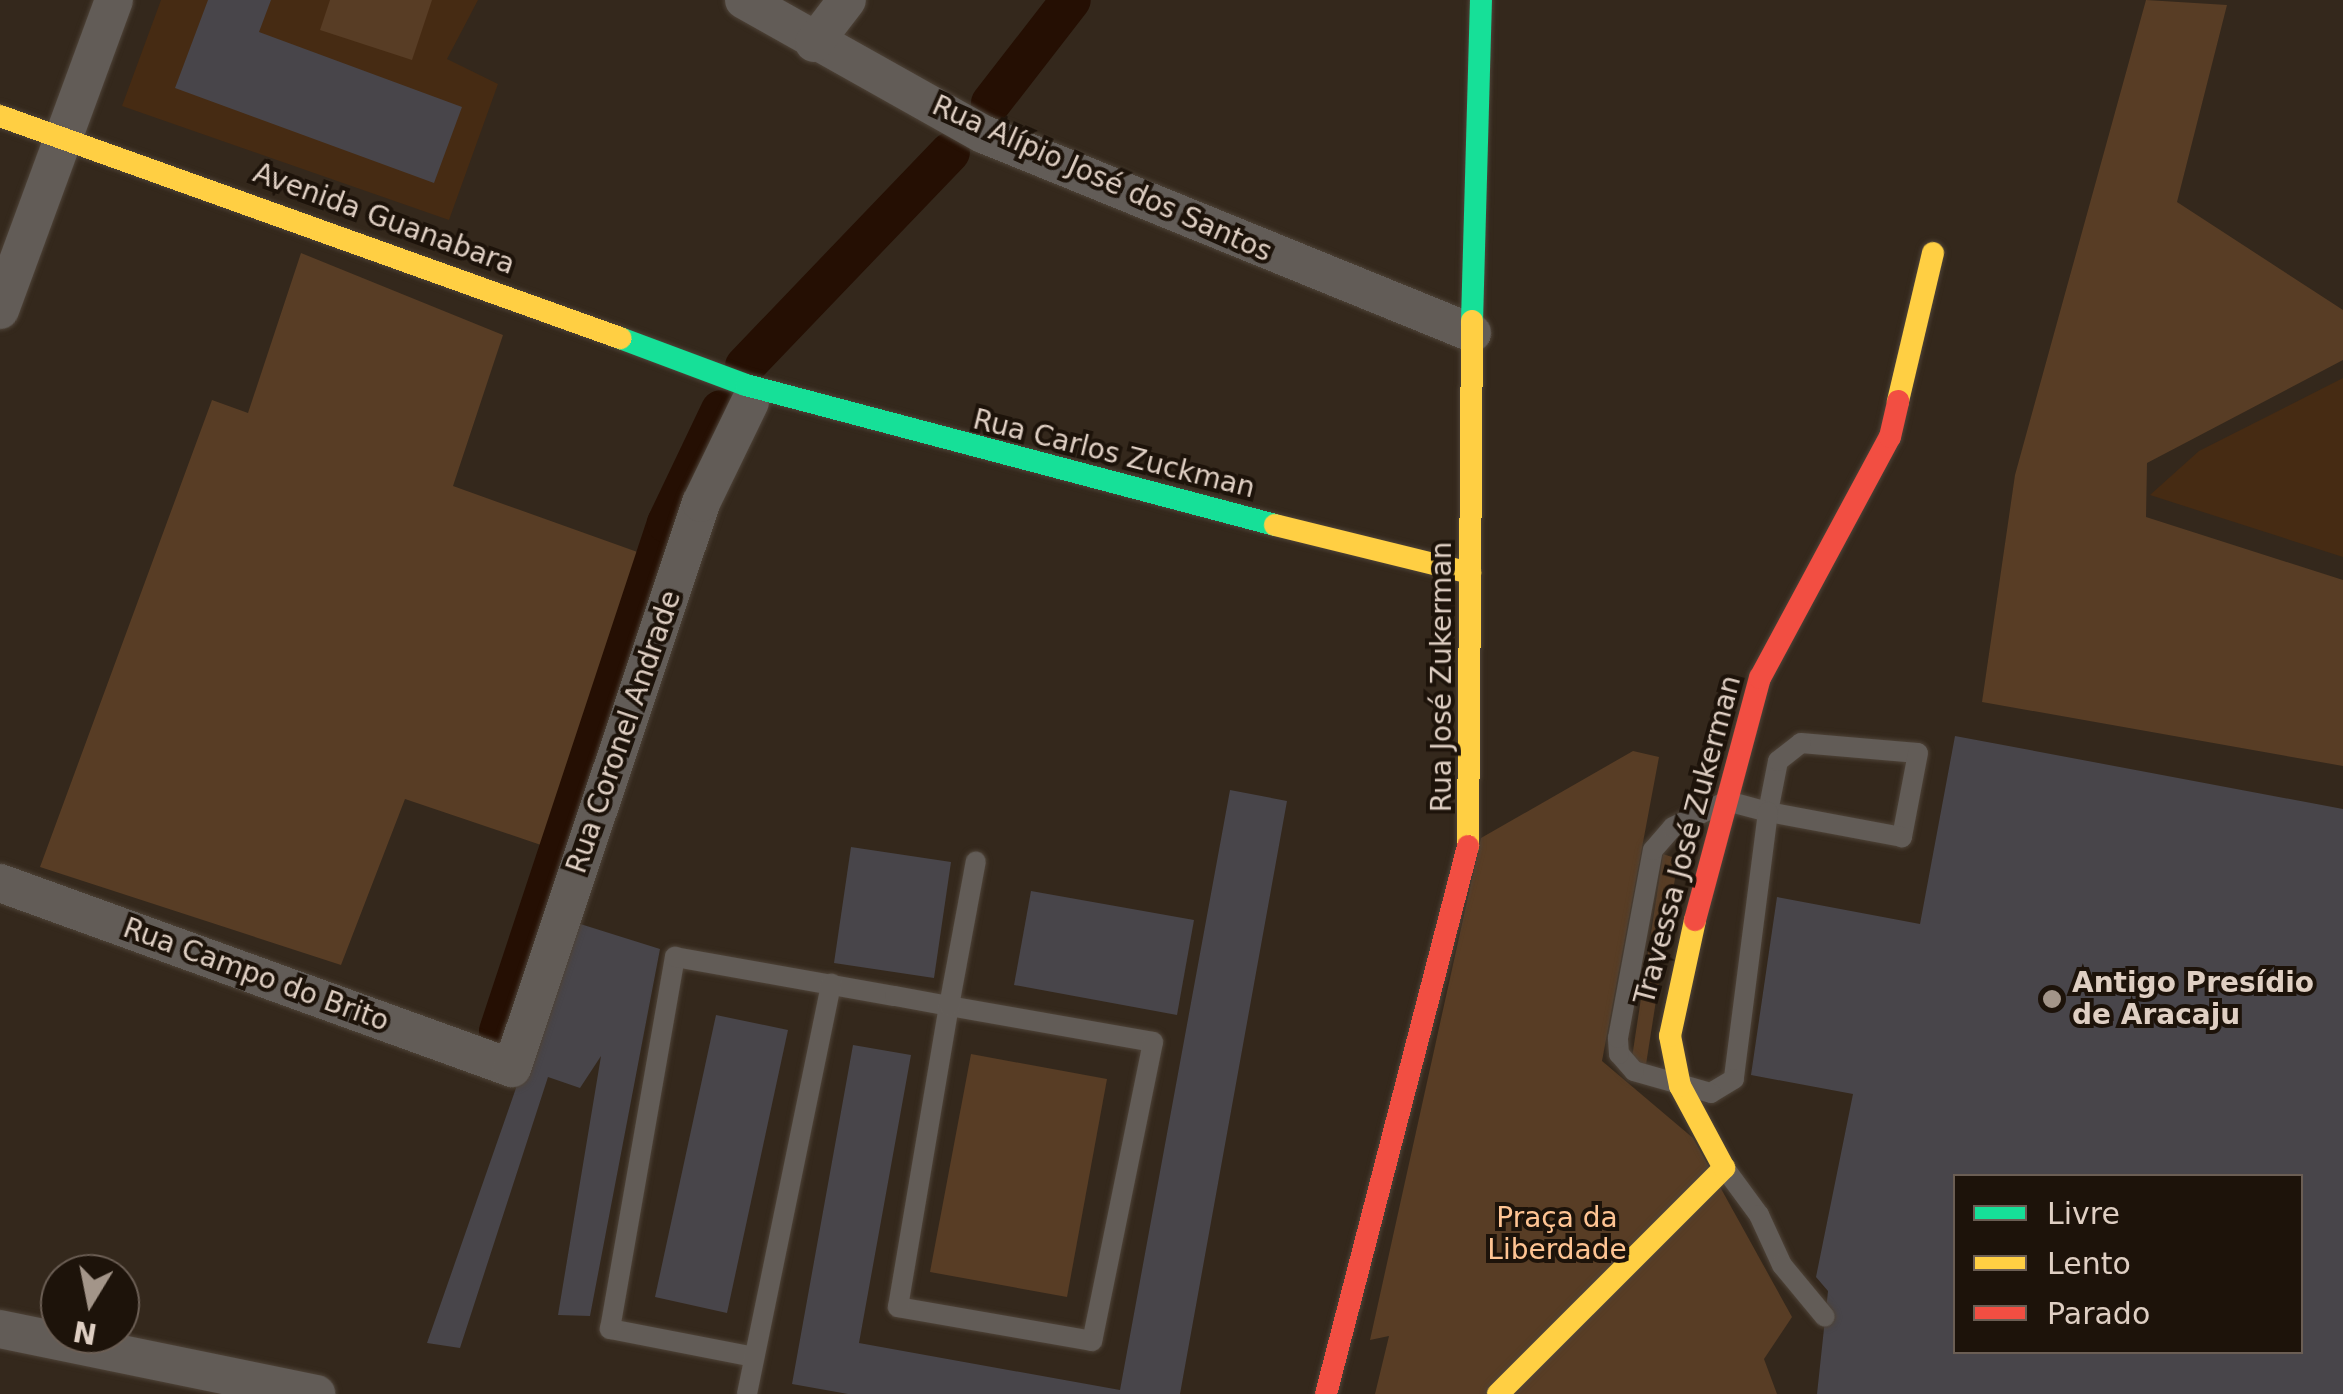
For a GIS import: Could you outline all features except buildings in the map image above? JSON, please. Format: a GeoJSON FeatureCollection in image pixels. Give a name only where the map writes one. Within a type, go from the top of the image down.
{"type":"FeatureCollection","features":[{"type":"Feature","properties":{"kind":"street"},"geometry":{"type":"LineString","coordinates":[[0,310],[60,137],[114,0]]}},
{"type":"Feature","properties":{"kind":"street","name":"Rua Alípio José dos Santos"},"geometry":{"type":"LineString","coordinates":[[744,0],[814,43],[983,134],[1472,333]]}},
{"type":"Feature","properties":{"kind":"street"},"geometry":{"type":"LineString","coordinates":[[814,43],[848,0]]}},
{"type":"Feature","properties":{"kind":"street","name":"Rua José Zukerman"},"geometry":{"type":"LineString","coordinates":[[1326,1394],[1472,832],[1472,333],[1481,0]]}},
{"type":"Feature","properties":{"kind":"street","name":"Avenida Guanabara"},"geometry":{"type":"LineString","coordinates":[[0,116],[278,210],[748,393]]}},
{"type":"Feature","properties":{"kind":"street","name":"Travessa José Zukerman"},"geometry":{"type":"LineString","coordinates":[[1724,1168],[1680,1086],[1670,1036],[1672,1007],[1760,678],[1890,438],[1934,253]]}},
{"type":"Feature","properties":{"kind":"street","name":"Rua Carlos Zuckman"},"geometry":{"type":"LineString","coordinates":[[748,393],[1470,574]]}},
{"type":"Feature","properties":{"kind":"street","name":"Rua Coronel Andrade"},"geometry":{"type":"LineString","coordinates":[[512,1068],[701,503],[748,393]]}},
{"type":"Feature","properties":{"kind":"street","name":"Rua Campo do Brito"},"geometry":{"type":"LineString","coordinates":[[0,882],[512,1068]]}},
{"type":"Feature","properties":{"kind":"street"},"geometry":{"type":"LineString","coordinates":[[1498,1394],[1724,1168]]}},
{"type":"Feature","properties":{"kind":"street"},"geometry":{"type":"LineString","coordinates":[[0,1328],[316,1394]]}},
{"type":"Feature","properties":{"kind":"lane"},"geometry":{"type":"LineString","coordinates":[[1768,812],[1727,801],[1672,827],[1653,850],[1619,1025],[1626,1066],[1711,1093],[1734,1079],[1768,812],[1778,761],[1801,742],[1918,753],[1902,836],[1768,812]]}},
{"type":"Feature","properties":{"kind":"lane"},"geometry":{"type":"LineString","coordinates":[[754,1358],[610,1329],[675,957],[831,984],[949,1006],[1153,1042],[1092,1342],[898,1307],[949,1006],[976,861]]}},
{"type":"Feature","properties":{"kind":"lane"},"geometry":{"type":"LineString","coordinates":[[747,1394],[831,984]]}},
{"type":"Feature","properties":{"kind":"lane"},"geometry":{"type":"LineString","coordinates":[[1724,1168],[1759,1215],[1782,1265],[1825,1317]]}},
{"type":"Feature","properties":{"kind":"shaded area"},"geometry":{"type":"Polygon","coordinates":[[[161,0],[478,0],[447,59],[498,84],[449,220],[122,106],[161,0]]]}},
{"type":"Feature","properties":{"kind":"shaded area"},"geometry":{"type":"Polygon","coordinates":[[[2343,378],[2343,557],[2150,495],[2199,451],[2343,378]]]}},
{"type":"Feature","properties":{"kind":"green space"},"geometry":{"type":"Polygon","coordinates":[[[330,0],[432,0],[412,60],[320,30],[330,0]]]}},
{"type":"Feature","properties":{"kind":"green space"},"geometry":{"type":"Polygon","coordinates":[[[2146,0],[2227,5],[2177,202],[2343,310],[2343,360],[2147,463],[2146,517],[2343,580],[2343,766],[1982,702],[2015,475],[2146,0]]]}},
{"type":"Feature","properties":{"kind":"green space"},"geometry":{"type":"Polygon","coordinates":[[[301,253],[503,335],[453,486],[643,554],[541,845],[405,799],[341,965],[40,867],[212,400],[248,413],[301,253]]]}},
{"type":"Feature","properties":{"kind":"green space","name":"Praça da Liberdade"},"geometry":{"type":"Polygon","coordinates":[[[1633,751],[1659,757],[1602,1061],[1693,1138],[1792,1317],[1764,1359],[1777,1394],[1375,1394],[1389,1336],[1370,1340],[1481,838],[1633,751]]]}},
{"type":"Feature","properties":{"kind":"green space"},"geometry":{"type":"Polygon","coordinates":[[[1663,854],[1678,859],[1645,1071],[1631,1064],[1663,854]]]}},
{"type":"Feature","properties":{"kind":"green space"},"geometry":{"type":"Polygon","coordinates":[[[971,1054],[1107,1079],[1067,1297],[930,1272],[971,1054]]]}},
{"type":"Feature","properties":{"kind":"waterway"},"geometry":{"type":"LineString","coordinates":[[991,103],[1071,0]]}},
{"type":"Feature","properties":{"kind":"waterway"},"geometry":{"type":"LineString","coordinates":[[745,366],[950,152]]}},
{"type":"Feature","properties":{"kind":"waterway"},"geometry":{"type":"LineString","coordinates":[[499,1031],[667,523],[721,410]]}},
{"type":"Feature","properties":{"kind":"traffic: fast"},"geometry":{"type":"LineString","coordinates":[[1472,321],[1481,0]]}},
{"type":"Feature","properties":{"kind":"traffic: fast"},"geometry":{"type":"LineString","coordinates":[[620,338],[746,385],[1275,525]]}},
{"type":"Feature","properties":{"kind":"traffic: slow"},"geometry":{"type":"LineString","coordinates":[[0,116],[620,338]]}},
{"type":"Feature","properties":{"kind":"traffic: slow"},"geometry":{"type":"LineString","coordinates":[[1898,401],[1933,253]]}},
{"type":"Feature","properties":{"kind":"traffic: slow"},"geometry":{"type":"LineString","coordinates":[[1468,846],[1472,321]]}},
{"type":"Feature","properties":{"kind":"traffic: slow"},"geometry":{"type":"LineString","coordinates":[[1275,525],[1470,573]]}},
{"type":"Feature","properties":{"kind":"traffic: slow"},"geometry":{"type":"LineString","coordinates":[[1498,1394],[1724,1168],[1680,1086],[1670,1036],[1695,920]]}},
{"type":"Feature","properties":{"kind":"traffic: jam"},"geometry":{"type":"LineString","coordinates":[[1695,920],[1760,678],[1890,437],[1898,401]]}},
{"type":"Feature","properties":{"kind":"traffic: jam"},"geometry":{"type":"LineString","coordinates":[[1326,1394],[1468,846]]}},
{"type":"Feature","properties":{"kind":"place","name":"Antigo Presídio de Aracaju"},"geometry":{"type":"Point","coordinates":[2052,999]}}]}
